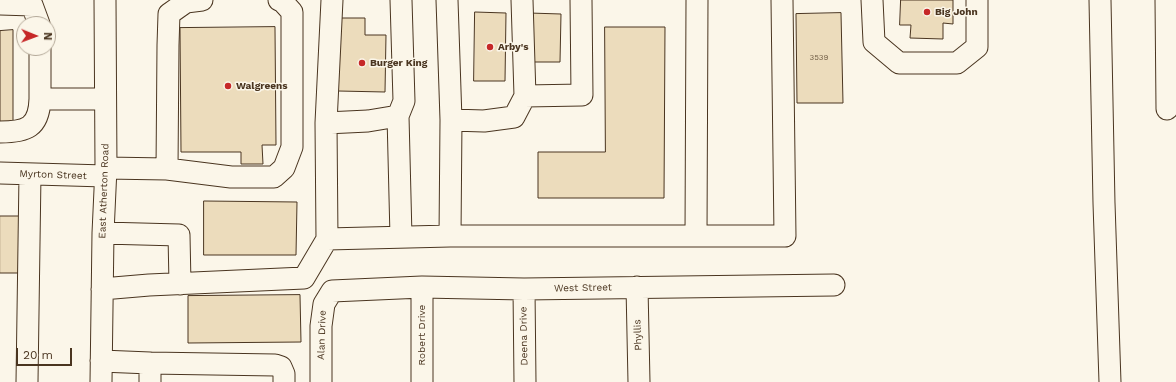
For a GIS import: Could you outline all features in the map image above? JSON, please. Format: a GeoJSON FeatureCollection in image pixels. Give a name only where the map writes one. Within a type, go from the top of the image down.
{"type":"FeatureCollection","features":[{"type":"Feature","properties":{"kind":"street","name":"East Atherton Road"},"geometry":{"type":"LineString","coordinates":[[101,382],[102,233],[106,172],[105,0]]}},
{"type":"Feature","properties":{"kind":"street"},"geometry":{"type":"LineString","coordinates":[[167,169],[169,14],[186,2],[202,0]]}},
{"type":"Feature","properties":{"kind":"street"},"geometry":{"type":"LineString","coordinates":[[102,289],[304,278],[327,239],[326,123],[332,0]]}},
{"type":"Feature","properties":{"kind":"street"},"geometry":{"type":"LineString","coordinates":[[400,237],[398,116],[404,101],[401,0]]}},
{"type":"Feature","properties":{"kind":"street"},"geometry":{"type":"LineString","coordinates":[[447,0],[451,120],[450,236]]}},
{"type":"Feature","properties":{"kind":"street"},"geometry":{"type":"LineString","coordinates":[[451,120],[484,121],[514,117],[525,96],[522,0]]}},
{"type":"Feature","properties":{"kind":"street"},"geometry":{"type":"LineString","coordinates":[[525,96],[582,95],[581,0]]}},
{"type":"Feature","properties":{"kind":"street"},"geometry":{"type":"LineString","coordinates":[[696,235],[697,0]]}},
{"type":"Feature","properties":{"kind":"street"},"geometry":{"type":"LineString","coordinates":[[327,239],[450,236],[785,236],[782,0]]}},
{"type":"Feature","properties":{"kind":"street"},"geometry":{"type":"LineString","coordinates":[[872,0],[874,42],[899,63],[957,63],[977,47],[977,0]]}},
{"type":"Feature","properties":{"kind":"street"},"geometry":{"type":"LineString","coordinates":[[1100,0],[1104,203],[1110,382]]}},
{"type":"Feature","properties":{"kind":"street"},"geometry":{"type":"LineString","coordinates":[[1166,0],[1167,109]]}},
{"type":"Feature","properties":{"kind":"street"},"geometry":{"type":"LineString","coordinates":[[0,4],[32,5],[36,16]]}},
{"type":"Feature","properties":{"kind":"street","name":"Myrton Street"},"geometry":{"type":"LineString","coordinates":[[0,173],[30,174],[167,169],[231,176],[274,177],[284,168],[292,147],[285,6]]}},
{"type":"Feature","properties":{"kind":"street"},"geometry":{"type":"LineString","coordinates":[[0,132],[18,132],[33,125],[40,110],[40,56]]}},
{"type":"Feature","properties":{"kind":"street"},"geometry":{"type":"LineString","coordinates":[[40,99],[106,99]]}},
{"type":"Feature","properties":{"kind":"street"},"geometry":{"type":"LineString","coordinates":[[326,123],[368,121],[398,116]]}},
{"type":"Feature","properties":{"kind":"street"},"geometry":{"type":"LineString","coordinates":[[27,382],[30,174]]}},
{"type":"Feature","properties":{"kind":"street"},"geometry":{"type":"LineString","coordinates":[[102,233],[179,235],[180,284]]}},
{"type":"Feature","properties":{"kind":"street","name":"West Street"},"geometry":{"type":"LineString","coordinates":[[332,291],[422,287],[524,289],[834,285]]}},
{"type":"Feature","properties":{"kind":"street","name":"Robert Drive"},"geometry":{"type":"LineString","coordinates":[[422,287],[422,382]]}},
{"type":"Feature","properties":{"kind":"street","name":"Phyllis"},"geometry":{"type":"LineString","coordinates":[[637,287],[639,382]]}},
{"type":"Feature","properties":{"kind":"street","name":"Deena Drive"},"geometry":{"type":"LineString","coordinates":[[524,289],[525,382]]}},
{"type":"Feature","properties":{"kind":"street","name":"Alan Drive"},"geometry":{"type":"LineString","coordinates":[[321,382],[321,326],[324,304],[332,291]]}},
{"type":"Feature","properties":{"kind":"street"},"geometry":{"type":"LineString","coordinates":[[101,361],[150,372],[276,365],[281,367],[284,374],[284,382]]}},
{"type":"Feature","properties":{"kind":"building","name":"Big John"},"geometry":{"type":"Polygon","coordinates":[[[901,0],[953,0],[953,24],[943,23],[943,39],[910,38],[911,25],[900,25],[901,0]]]}},
{"type":"Feature","properties":{"kind":"building","name":"Arby's"},"geometry":{"type":"Polygon","coordinates":[[[475,12],[506,13],[505,81],[474,81],[475,12]]]}},
{"type":"Feature","properties":{"kind":"building"},"geometry":{"type":"Polygon","coordinates":[[[529,13],[561,14],[560,62],[528,62],[529,13]]]}},
{"type":"Feature","properties":{"kind":"building"},"geometry":{"type":"Polygon","coordinates":[[[841,13],[843,103],[797,103],[796,14],[841,13]]]}},
{"type":"Feature","properties":{"kind":"building","name":"Burger King"},"geometry":{"type":"Polygon","coordinates":[[[339,18],[365,18],[365,35],[386,35],[385,92],[338,91],[339,18]]]}},
{"type":"Feature","properties":{"kind":"building","name":"Walgreens"},"geometry":{"type":"Polygon","coordinates":[[[275,27],[276,145],[262,145],[263,164],[241,164],[241,152],[181,152],[180,28],[275,27]]]}},
{"type":"Feature","properties":{"kind":"building"},"geometry":{"type":"Polygon","coordinates":[[[605,27],[665,27],[664,198],[538,198],[538,152],[605,152],[605,27]]]}},
{"type":"Feature","properties":{"kind":"building"},"geometry":{"type":"Polygon","coordinates":[[[13,30],[13,126],[0,126],[0,31],[13,30]]]}},
{"type":"Feature","properties":{"kind":"building"},"geometry":{"type":"Polygon","coordinates":[[[204,201],[297,202],[296,255],[204,255],[204,201]]]}},
{"type":"Feature","properties":{"kind":"building"},"geometry":{"type":"Polygon","coordinates":[[[0,216],[22,216],[22,273],[0,273],[0,216]]]}},
{"type":"Feature","properties":{"kind":"building"},"geometry":{"type":"Polygon","coordinates":[[[300,295],[301,342],[188,343],[188,296],[300,295]]]}},
{"type":"Feature","properties":{"kind":"place","name":"Big John"},"geometry":{"type":"Point","coordinates":[927,12]}},
{"type":"Feature","properties":{"kind":"place","name":"Arby's"},"geometry":{"type":"Point","coordinates":[490,47]}},
{"type":"Feature","properties":{"kind":"place","name":"Burger King"},"geometry":{"type":"Point","coordinates":[362,63]}},
{"type":"Feature","properties":{"kind":"place","name":"Walgreens"},"geometry":{"type":"Point","coordinates":[228,86]}}]}
